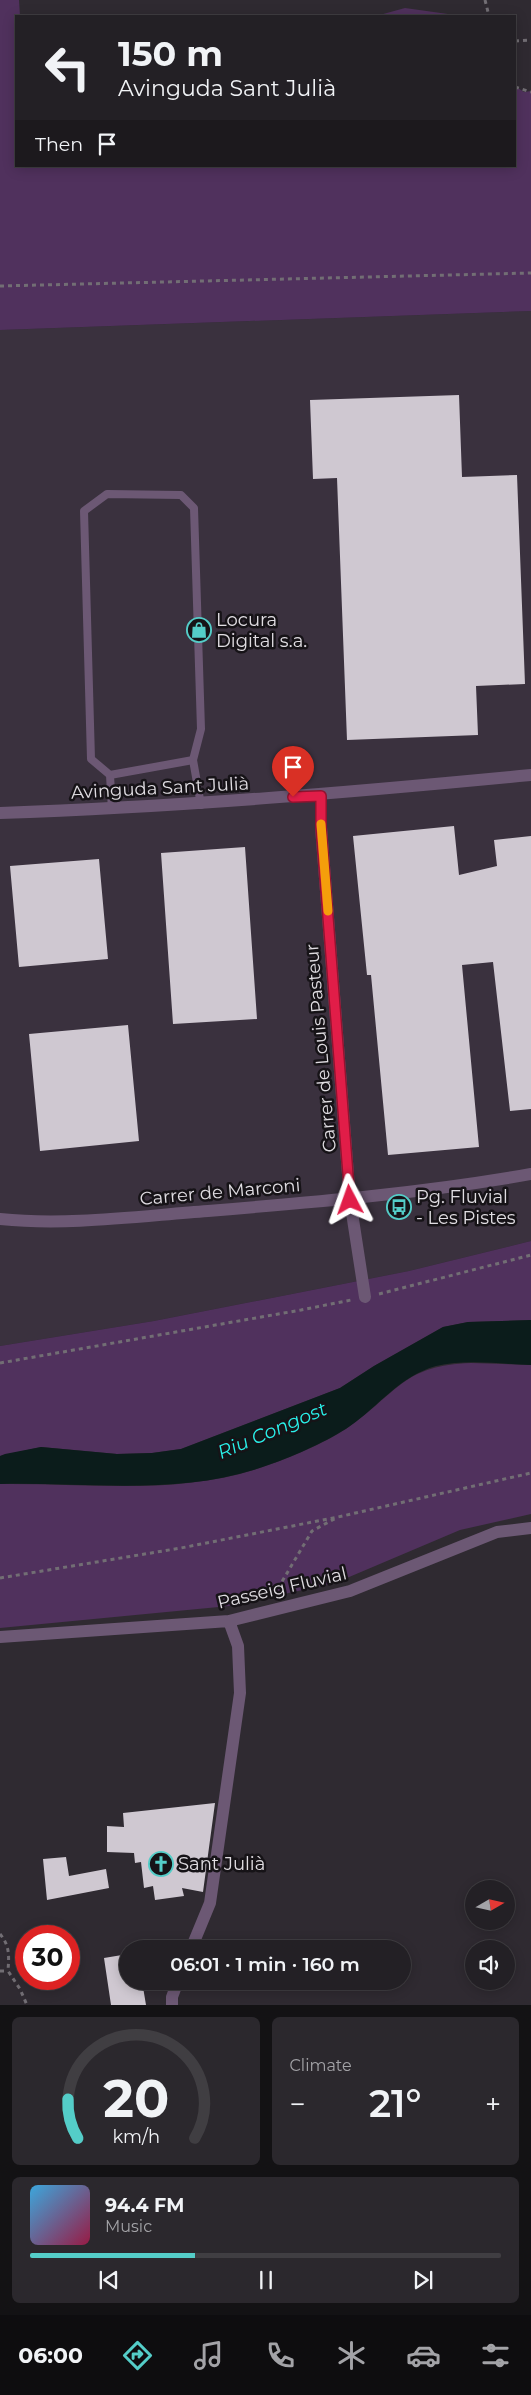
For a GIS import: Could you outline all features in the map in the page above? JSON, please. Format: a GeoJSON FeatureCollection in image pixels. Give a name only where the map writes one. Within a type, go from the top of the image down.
{"type":"FeatureCollection","features":[{"type":"Feature","properties":{"kind":"street","name":"Avinguda Sant Julià"},"geometry":{"type":"LineString","coordinates":[[0,813],[201,805],[321,796],[531,775]]}},
{"type":"Feature","properties":{"kind":"street","name":"Carrer de Louis Pasteur"},"geometry":{"type":"LineString","coordinates":[[321,796],[321,827],[350,1200],[365,1297]]}},
{"type":"Feature","properties":{"kind":"street","name":"Carrer de Marconi"},"geometry":{"type":"LineString","coordinates":[[0,1218],[29,1222],[133,1217],[350,1200],[531,1174]]}},
{"type":"Feature","properties":{"kind":"street","name":"Passeig Fluvial"},"geometry":{"type":"LineString","coordinates":[[0,1636],[229,1621],[350,1591],[498,1532],[531,1528]]}},
{"type":"Feature","properties":{"kind":"street"},"geometry":{"type":"LineString","coordinates":[[195,1940],[210,1903],[240,1693],[238,1646],[229,1621]]}},
{"type":"Feature","properties":{"kind":"street"},"geometry":{"type":"LineString","coordinates":[[172,2005],[175,1990]]}},
{"type":"Feature","properties":{"kind":"lane"},"geometry":{"type":"LineString","coordinates":[[112,810],[110,775],[91,759],[84,511],[107,494],[181,495],[194,508],[201,729],[193,760],[201,805]]}},
{"type":"Feature","properties":{"kind":"lane"},"geometry":{"type":"LineString","coordinates":[[110,775],[193,760]]}},
{"type":"Feature","properties":{"kind":"path"},"geometry":{"type":"LineString","coordinates":[[485,0],[489,15]]}},
{"type":"Feature","properties":{"kind":"path"},"geometry":{"type":"LineString","coordinates":[[516,41],[531,40]]}},
{"type":"Feature","properties":{"kind":"path"},"geometry":{"type":"LineString","coordinates":[[516,87],[531,92]]}},
{"type":"Feature","properties":{"kind":"path"},"geometry":{"type":"LineString","coordinates":[[0,286],[531,273]]}},
{"type":"Feature","properties":{"kind":"path"},"geometry":{"type":"LineString","coordinates":[[0,1363],[365,1297],[531,1255]]}},
{"type":"Feature","properties":{"kind":"path"},"geometry":{"type":"LineString","coordinates":[[0,1578],[181,1548],[338,1517],[531,1473]]}},
{"type":"Feature","properties":{"kind":"path"},"geometry":{"type":"LineString","coordinates":[[260,1613],[289,1572],[312,1531],[338,1517]]}},
{"type":"Feature","properties":{"kind":"path"},"geometry":{"type":"LineString","coordinates":[[0,1934],[6,1941],[10,1953],[8,1971],[20,1989],[27,2005]]}},
{"type":"Feature","properties":{"kind":"path"},"geometry":{"type":"LineString","coordinates":[[0,1971],[8,1971]]}},
{"type":"Feature","properties":{"kind":"shaded area"},"geometry":{"type":"Polygon","coordinates":[[[0,0],[19,0],[20,15],[15,15],[15,167],[516,167],[516,87],[524,92],[531,91],[531,311],[0,330],[0,0]]]}},
{"type":"Feature","properties":{"kind":"shaded area"},"geometry":{"type":"Polygon","coordinates":[[[405,8],[455,15],[380,15],[405,8]]]}},
{"type":"Feature","properties":{"kind":"shaded area"},"geometry":{"type":"Polygon","coordinates":[[[531,311],[531,1241],[409,1271],[154,1321],[0,1346],[0,330],[531,311]]]}},
{"type":"Feature","properties":{"kind":"shaded area"},"geometry":{"type":"Polygon","coordinates":[[[531,1241],[531,1320],[468,1322],[443,1327],[374,1366],[340,1388],[181,1449],[152,1453],[117,1454],[41,1447],[0,1456],[0,1346],[154,1321],[409,1271],[531,1241]]]}},
{"type":"Feature","properties":{"kind":"shaded area"},"geometry":{"type":"Polygon","coordinates":[[[471,1363],[531,1365],[531,1514],[460,1530],[335,1583],[229,1606],[0,1628],[0,1484],[171,1485],[205,1481],[238,1474],[290,1457],[333,1437],[366,1414],[403,1382],[416,1375],[449,1365],[471,1363]]]}},
{"type":"Feature","properties":{"kind":"water","name":"Riu Congost"},"geometry":{"type":"Polygon","coordinates":[[[531,1320],[531,1365],[484,1362],[436,1366],[411,1377],[390,1392],[361,1418],[332,1437],[271,1464],[205,1481],[171,1484],[137,1486],[0,1484],[0,1456],[5,1454],[41,1447],[117,1454],[152,1453],[181,1449],[340,1388],[374,1366],[443,1327],[468,1322],[531,1320]]]}},
{"type":"Feature","properties":{"kind":"building"},"geometry":{"type":"Polygon","coordinates":[[[459,395],[462,477],[517,475],[525,684],[476,686],[478,735],[347,740],[337,478],[313,479],[310,400],[459,395]]]}},
{"type":"Feature","properties":{"kind":"building"},"geometry":{"type":"Polygon","coordinates":[[[454,826],[459,875],[497,866],[494,840],[531,836],[531,1109],[510,1111],[493,962],[462,965],[479,1147],[388,1155],[371,975],[367,975],[353,836],[454,826]]]}},
{"type":"Feature","properties":{"kind":"building"},"geometry":{"type":"Polygon","coordinates":[[[245,847],[257,1019],[173,1024],[161,853],[245,847]]]}},
{"type":"Feature","properties":{"kind":"building"},"geometry":{"type":"Polygon","coordinates":[[[99,859],[108,959],[19,967],[10,866],[99,859]]]}},
{"type":"Feature","properties":{"kind":"building"},"geometry":{"type":"Polygon","coordinates":[[[128,1025],[139,1141],[40,1151],[29,1034],[128,1025]]]}},
{"type":"Feature","properties":{"kind":"building"},"geometry":{"type":"Polygon","coordinates":[[[215,1803],[203,1892],[182,1888],[184,1896],[155,1900],[153,1886],[144,1888],[141,1862],[135,1863],[134,1853],[107,1852],[107,1826],[124,1827],[123,1813],[215,1803]]]}},
{"type":"Feature","properties":{"kind":"building"},"geometry":{"type":"Polygon","coordinates":[[[66,1857],[69,1876],[106,1869],[109,1888],[47,1900],[43,1859],[66,1857]]]}},
{"type":"Feature","properties":{"kind":"building"},"geometry":{"type":"Polygon","coordinates":[[[119,1956],[119,1990],[144,1990],[146,2005],[111,2005],[104,1958],[119,1956]]]}},
{"type":"Feature","properties":{"kind":"slow traffic"},"geometry":{"type":"LineString","coordinates":[[321,824],[328,911]]}},
{"type":"Feature","properties":{"kind":"place","name":"Locura Digital s.a."},"geometry":{"type":"Point","coordinates":[199,630]}},
{"type":"Feature","properties":{"kind":"place","name":"Pg. Fluvial - Les Pistes"},"geometry":{"type":"Point","coordinates":[399,1207]}},
{"type":"Feature","properties":{"kind":"place","name":"Sant Julià"},"geometry":{"type":"Point","coordinates":[161,1864]}},
{"type":"Feature","properties":{"kind":"route"},"geometry":{"type":"LineString","coordinates":[[293,797],[321,796],[321,827],[350,1200]]}}]}
